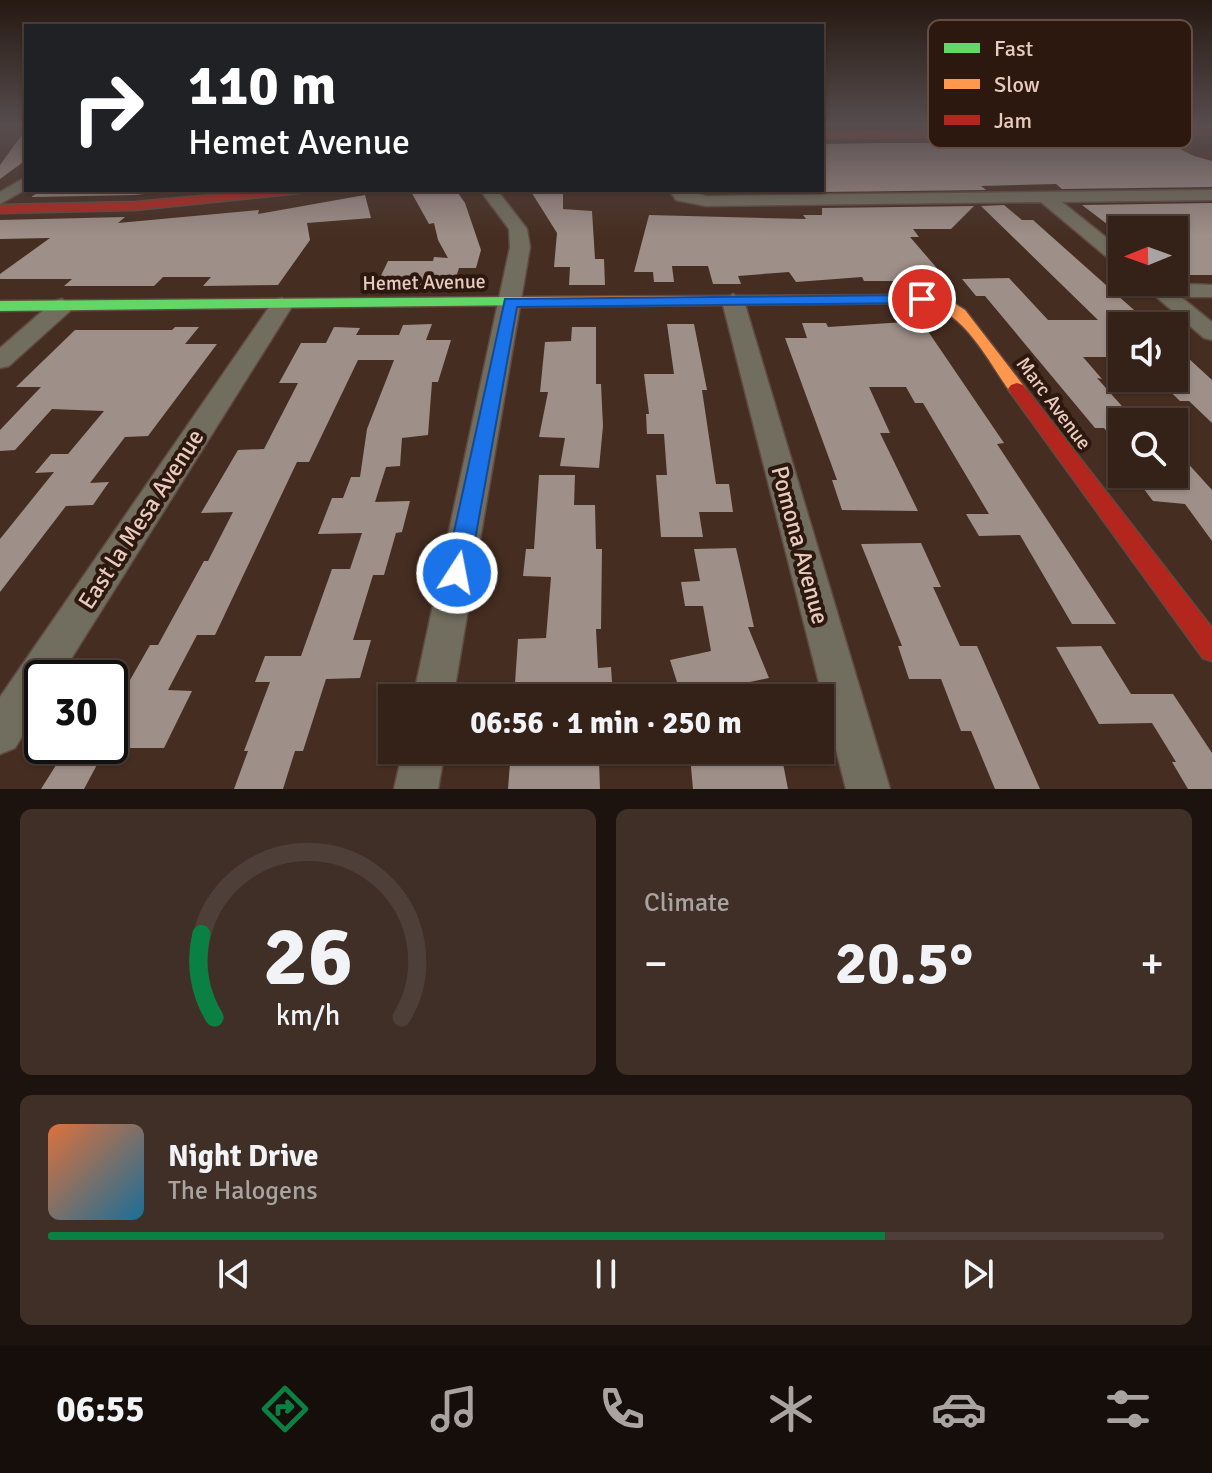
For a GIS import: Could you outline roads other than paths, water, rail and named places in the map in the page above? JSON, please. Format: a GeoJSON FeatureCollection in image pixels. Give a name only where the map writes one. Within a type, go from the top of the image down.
{"type":"FeatureCollection","features":[{"type":"Feature","properties":{"kind":"street"},"geometry":{"type":"LineString","coordinates":[[0,199],[24,183]]}},
{"type":"Feature","properties":{"kind":"street"},"geometry":{"type":"LineString","coordinates":[[0,209],[260,192]]}},
{"type":"Feature","properties":{"kind":"street"},"geometry":{"type":"LineString","coordinates":[[436,684],[510,303],[520,237],[510,217],[490,192]]}},
{"type":"Feature","properties":{"kind":"street"},"geometry":{"type":"LineString","coordinates":[[679,192],[682,196],[706,201],[1212,195]]}},
{"type":"Feature","properties":{"kind":"street"},"geometry":{"type":"LineString","coordinates":[[1044,196],[1108,249]]}},
{"type":"Feature","properties":{"kind":"street"},"geometry":{"type":"LineString","coordinates":[[1188,289],[1212,291]]}},
{"type":"Feature","properties":{"kind":"street"},"geometry":{"type":"LineString","coordinates":[[1165,296],[1212,333]]}},
{"type":"Feature","properties":{"kind":"street","name":"Hemet Avenue"},"geometry":{"type":"LineString","coordinates":[[0,306],[922,299],[944,303]]}},
{"type":"Feature","properties":{"kind":"street","name":"Pomona Avenue"},"geometry":{"type":"LineString","coordinates":[[733,301],[868,789]]}},
{"type":"Feature","properties":{"kind":"street","name":"Marc Avenue"},"geometry":{"type":"LineString","coordinates":[[944,303],[960,313],[1212,649]]}},
{"type":"Feature","properties":{"kind":"street","name":"East la Mesa Avenue"},"geometry":{"type":"LineString","coordinates":[[0,733],[282,305]]}},
{"type":"Feature","properties":{"kind":"street"},"geometry":{"type":"LineString","coordinates":[[0,361],[62,306]]}},
{"type":"Feature","properties":{"kind":"street"},"geometry":{"type":"LineString","coordinates":[[416,789],[421,764]]}}]}
